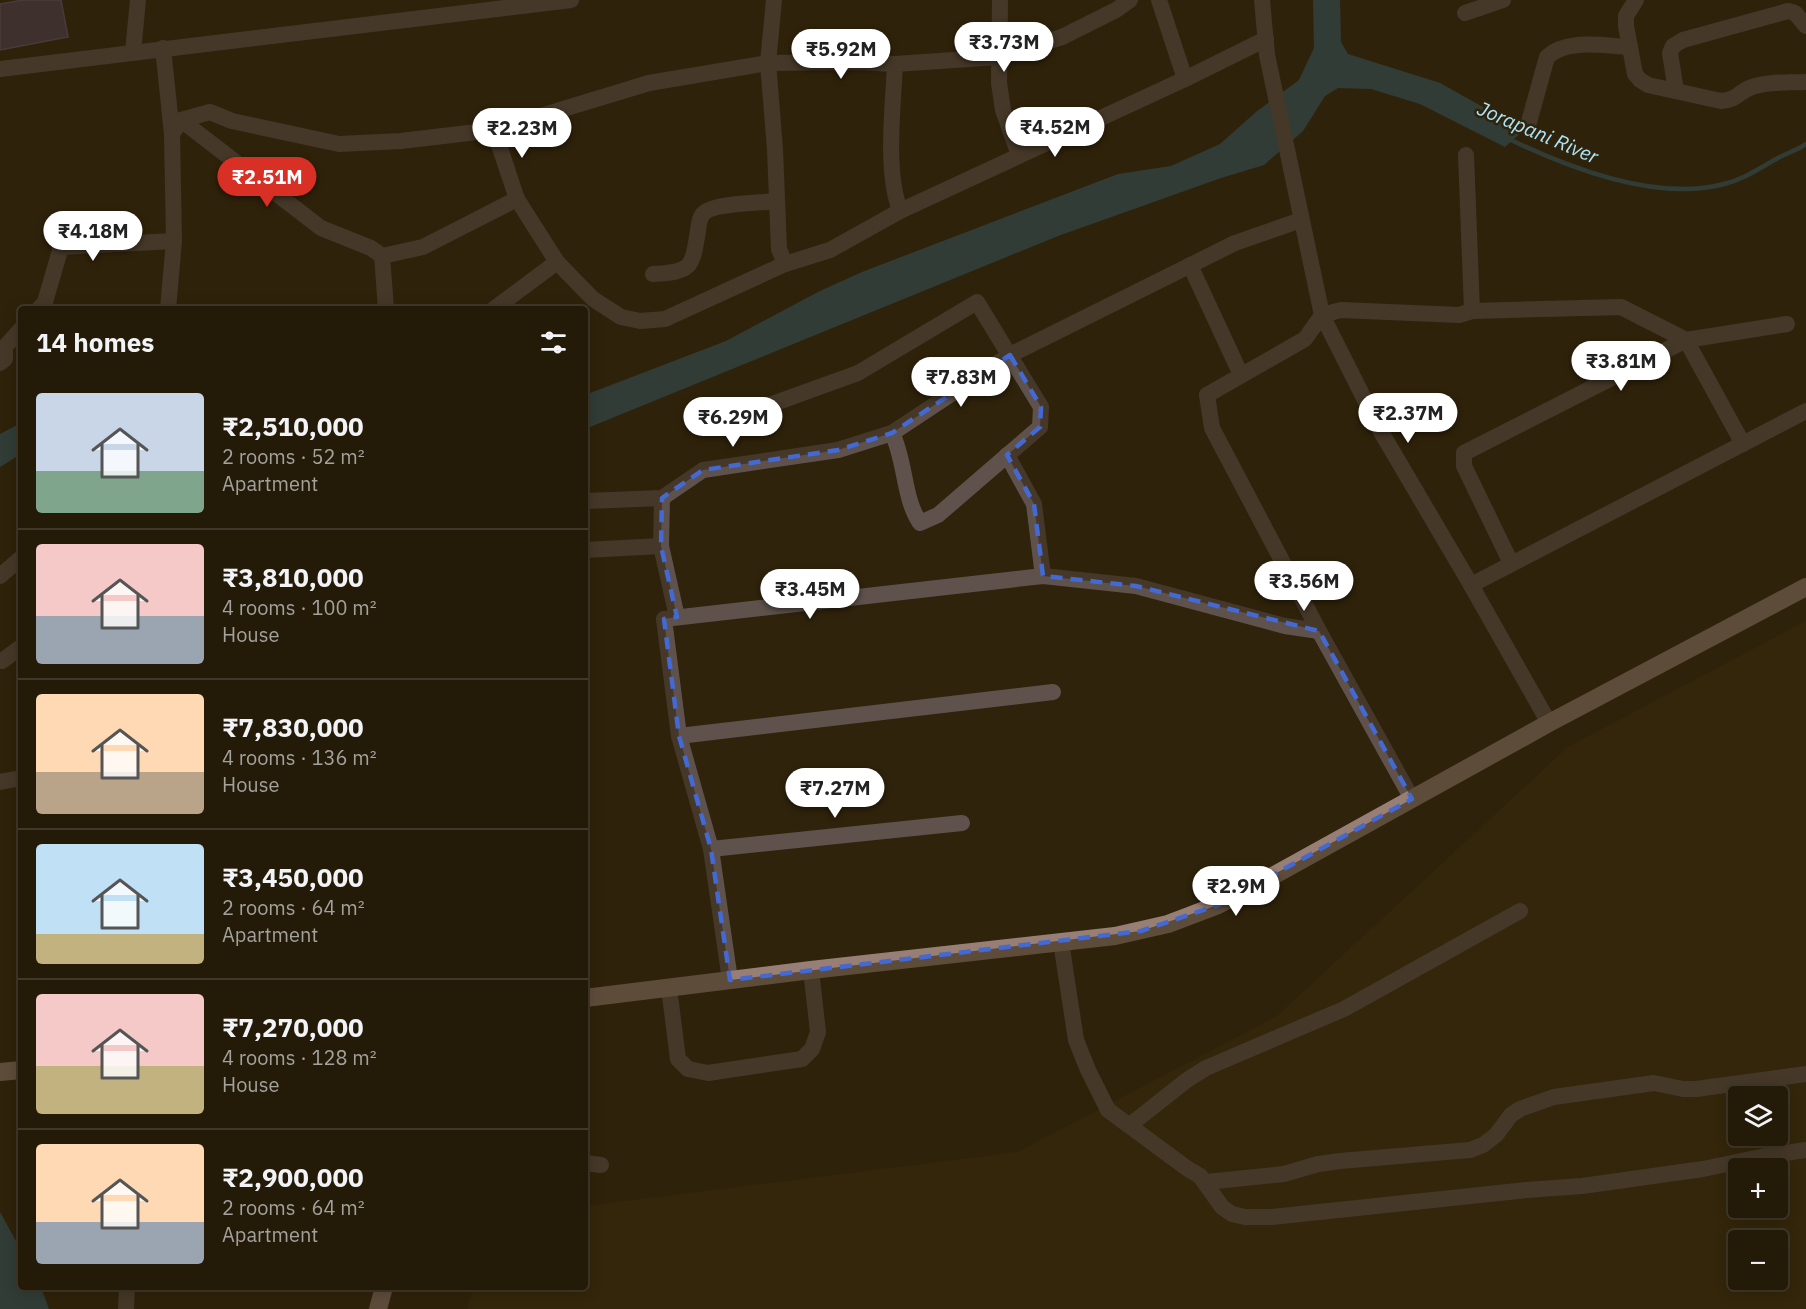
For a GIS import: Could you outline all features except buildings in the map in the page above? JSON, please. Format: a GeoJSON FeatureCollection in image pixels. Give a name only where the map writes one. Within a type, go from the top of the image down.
{"type":"FeatureCollection","features":[{"type":"Feature","properties":{"kind":"main road"},"geometry":{"type":"LineString","coordinates":[[588,998],[1142,931],[1210,909],[1550,723],[1806,587]]}},
{"type":"Feature","properties":{"kind":"main road"},"geometry":{"type":"LineString","coordinates":[[0,1071],[18,1070]]}},
{"type":"Feature","properties":{"kind":"main road"},"geometry":{"type":"LineString","coordinates":[[378,1309],[383,1290]]}},
{"type":"Feature","properties":{"kind":"street"},"geometry":{"type":"LineString","coordinates":[[133,52],[138,0]]}},
{"type":"Feature","properties":{"kind":"street"},"geometry":{"type":"LineString","coordinates":[[0,69],[571,0]]}},
{"type":"Feature","properties":{"kind":"street"},"geometry":{"type":"LineString","coordinates":[[774,0],[768,63],[775,149],[779,249],[785,264]]}},
{"type":"Feature","properties":{"kind":"street"},"geometry":{"type":"LineString","coordinates":[[1000,0],[999,82],[1003,110],[1019,156]]}},
{"type":"Feature","properties":{"kind":"street"},"geometry":{"type":"LineString","coordinates":[[176,127],[210,112],[232,121],[339,144],[401,141],[494,130],[649,83],[768,63],[894,64],[998,57],[1062,37],[1116,10],[1130,0]]}},
{"type":"Feature","properties":{"kind":"street"},"geometry":{"type":"LineString","coordinates":[[1159,0],[1185,79]]}},
{"type":"Feature","properties":{"kind":"street"},"geometry":{"type":"LineString","coordinates":[[1262,0],[1266,47],[1322,315],[1380,430],[1550,723]]}},
{"type":"Feature","properties":{"kind":"street"},"geometry":{"type":"LineString","coordinates":[[1465,14],[1503,0]]}},
{"type":"Feature","properties":{"kind":"street"},"geometry":{"type":"LineString","coordinates":[[1636,0],[1626,16],[1630,47],[1635,74],[1648,85],[1721,101],[1729,100],[1750,87],[1806,82]]}},
{"type":"Feature","properties":{"kind":"street"},"geometry":{"type":"LineString","coordinates":[[1676,91],[1670,53],[1673,46],[1683,40],[1780,14],[1795,6],[1806,26]]}},
{"type":"Feature","properties":{"kind":"street"},"geometry":{"type":"LineString","coordinates":[[1529,122],[1547,57],[1553,51],[1576,45],[1630,47]]}},
{"type":"Feature","properties":{"kind":"street"},"geometry":{"type":"LineString","coordinates":[[494,130],[517,199],[557,262],[594,299],[621,317],[640,321],[665,319],[785,264],[830,250],[900,211],[1185,79],[1266,47]]}},
{"type":"Feature","properties":{"kind":"street"},"geometry":{"type":"LineString","coordinates":[[163,48],[176,127],[174,241],[168,306]]}},
{"type":"Feature","properties":{"kind":"street"},"geometry":{"type":"LineString","coordinates":[[894,64],[892,168],[894,195],[900,211]]}},
{"type":"Feature","properties":{"kind":"street"},"geometry":{"type":"LineString","coordinates":[[176,127],[321,228],[371,248],[382,256],[386,306]]}},
{"type":"Feature","properties":{"kind":"street"},"geometry":{"type":"LineString","coordinates":[[1466,156],[1472,311]]}},
{"type":"Feature","properties":{"kind":"street"},"geometry":{"type":"LineString","coordinates":[[382,256],[423,246],[517,199]]}},
{"type":"Feature","properties":{"kind":"street"},"geometry":{"type":"LineString","coordinates":[[653,274],[675,273],[684,270],[692,262],[700,218],[705,211],[717,207],[777,201]]}},
{"type":"Feature","properties":{"kind":"street"},"geometry":{"type":"LineString","coordinates":[[588,501],[662,498],[703,470],[838,450],[892,433],[1010,355],[1235,243],[1301,220]]}},
{"type":"Feature","properties":{"kind":"street"},"geometry":{"type":"LineString","coordinates":[[42,306],[45,302],[61,246],[174,241]]}},
{"type":"Feature","properties":{"kind":"street"},"geometry":{"type":"LineString","coordinates":[[498,306],[557,262]]}},
{"type":"Feature","properties":{"kind":"street"},"geometry":{"type":"LineString","coordinates":[[1190,265],[1241,375]]}},
{"type":"Feature","properties":{"kind":"street"},"geometry":{"type":"LineString","coordinates":[[706,428],[858,373],[977,302],[1041,407],[1040,427],[938,515],[920,524],[913,513],[899,448],[892,433]]}},
{"type":"Feature","properties":{"kind":"street"},"geometry":{"type":"LineString","coordinates":[[1412,799],[1318,631],[1212,428],[1207,395],[1305,339],[1322,315],[1341,310],[1458,315],[1472,311],[1621,307],[1686,340],[1743,444]]}},
{"type":"Feature","properties":{"kind":"street"},"geometry":{"type":"LineString","coordinates":[[1511,563],[1464,466],[1464,453],[1686,340],[1787,324]]}},
{"type":"Feature","properties":{"kind":"street"},"geometry":{"type":"LineString","coordinates":[[0,363],[5,359],[2,345],[18,332]]}},
{"type":"Feature","properties":{"kind":"street"},"geometry":{"type":"LineString","coordinates":[[1471,585],[1806,411]]}},
{"type":"Feature","properties":{"kind":"street"},"geometry":{"type":"LineString","coordinates":[[1007,455],[1035,504],[1043,576]]}},
{"type":"Feature","properties":{"kind":"street"},"geometry":{"type":"LineString","coordinates":[[662,498],[661,546],[677,617]]}},
{"type":"Feature","properties":{"kind":"street"},"geometry":{"type":"LineString","coordinates":[[588,550],[661,546]]}},
{"type":"Feature","properties":{"kind":"street"},"geometry":{"type":"LineString","coordinates":[[0,576],[18,561]]}},
{"type":"Feature","properties":{"kind":"street"},"geometry":{"type":"LineString","coordinates":[[730,980],[711,849],[679,736],[664,619],[1043,576],[1136,586],[1285,627],[1318,631]]}},
{"type":"Feature","properties":{"kind":"street"},"geometry":{"type":"LineString","coordinates":[[2,661],[18,649]]}},
{"type":"Feature","properties":{"kind":"street"},"geometry":{"type":"LineString","coordinates":[[679,736],[1053,692]]}},
{"type":"Feature","properties":{"kind":"street"},"geometry":{"type":"LineString","coordinates":[[0,782],[18,779]]}},
{"type":"Feature","properties":{"kind":"street"},"geometry":{"type":"LineString","coordinates":[[711,849],[962,823]]}},
{"type":"Feature","properties":{"kind":"street"},"geometry":{"type":"LineString","coordinates":[[1130,1125],[1187,1080],[1206,1068],[1344,1009],[1520,911]]}},
{"type":"Feature","properties":{"kind":"street"},"geometry":{"type":"LineString","coordinates":[[1061,942],[1076,1040],[1108,1110],[1200,1176],[1222,1207],[1232,1214],[1245,1217],[1272,1217],[1582,1186],[1703,1169],[1806,1150]]}},
{"type":"Feature","properties":{"kind":"street"},"geometry":{"type":"LineString","coordinates":[[669,988],[678,1059],[688,1069],[708,1072],[802,1059],[812,1048],[818,1032],[811,970]]}},
{"type":"Feature","properties":{"kind":"street"},"geometry":{"type":"LineString","coordinates":[[1206,1182],[1284,1174],[1318,1164],[1340,1161],[1470,1150],[1483,1145],[1496,1135],[1510,1115],[1520,1109],[1569,1094],[1654,1083],[1683,1089],[1696,1089],[1806,1074]]}},
{"type":"Feature","properties":{"kind":"street"},"geometry":{"type":"LineString","coordinates":[[126,1309],[127,1290]]}},
{"type":"Feature","properties":{"kind":"highlighted area"},"geometry":{"type":"Polygon","coordinates":[[[1010,355],[1041,407],[1040,427],[1007,455],[1034,504],[1043,576],[1136,586],[1319,631],[1412,799],[1218,905],[1141,931],[730,980],[711,849],[679,736],[664,619],[677,617],[661,546],[662,498],[703,470],[838,450],[892,433],[1010,355]]]}},
{"type":"Feature","properties":{"kind":"shaded area"},"geometry":{"type":"Polygon","coordinates":[[[1806,621],[1806,1309],[467,1309],[472,1290],[588,1290],[588,1206],[1018,1152],[1277,1016],[1568,747],[1806,621]]]}},
{"type":"Feature","properties":{"kind":"water"},"geometry":{"type":"Polygon","coordinates":[[[1313,0],[1340,0],[1341,42],[1348,54],[1440,83],[1524,130],[1505,147],[1420,104],[1371,89],[1338,88],[1325,96],[1303,131],[1264,165],[1058,236],[588,428],[588,394],[726,341],[820,291],[862,272],[1118,174],[1171,166],[1220,144],[1256,112],[1299,80],[1314,48],[1313,0]]]}},
{"type":"Feature","properties":{"kind":"water"},"geometry":{"type":"Polygon","coordinates":[[[18,425],[18,456],[0,467],[0,434],[18,425]]]}},
{"type":"Feature","properties":{"kind":"water"},"geometry":{"type":"Polygon","coordinates":[[[0,1212],[18,1245],[18,1290],[42,1290],[49,1309],[0,1309],[0,1212]]]}},
{"type":"Feature","properties":{"kind":"waterway","name":"Jorapani River"},"geometry":{"type":"LineString","coordinates":[[1509,139],[1586,171],[1642,185],[1671,189],[1698,188],[1731,182],[1806,144]]}}]}
